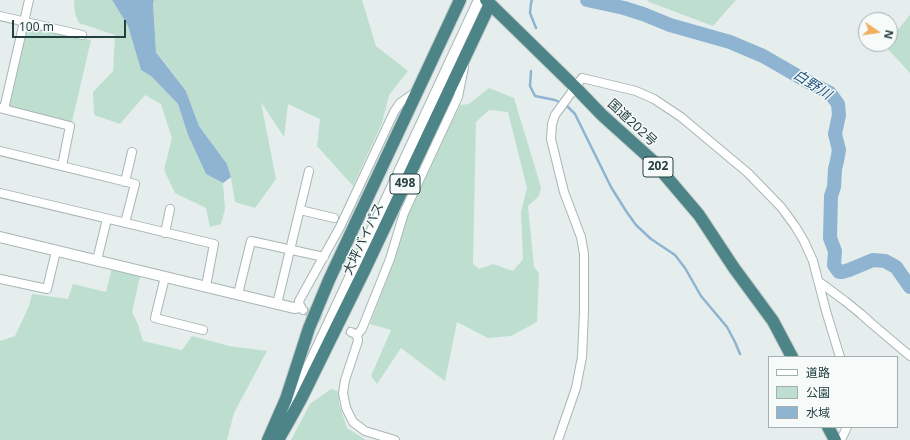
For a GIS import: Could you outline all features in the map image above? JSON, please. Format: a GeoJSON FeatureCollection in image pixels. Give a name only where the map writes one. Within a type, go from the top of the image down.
{"type":"FeatureCollection","features":[{"type":"Feature","properties":{"kind":"highway","name":"大坪バイパス"},"geometry":{"type":"LineString","coordinates":[[268,440],[286,399],[318,304],[460,0]]}},
{"type":"Feature","properties":{"kind":"highway","name":"大坪バイパス"},"geometry":{"type":"LineString","coordinates":[[278,440],[301,399],[364,271],[468,51],[487,1]]}},
{"type":"Feature","properties":{"kind":"highway","name":"国道202号"},"geometry":{"type":"LineString","coordinates":[[487,1],[602,115],[653,161],[699,215],[734,268],[773,321],[791,356]]}},
{"type":"Feature","properties":{"kind":"highway"},"geometry":{"type":"LineString","coordinates":[[829,428],[835,440]]}},
{"type":"Feature","properties":{"kind":"street"},"geometry":{"type":"LineString","coordinates":[[29,0],[2,109],[70,126],[62,166]]}},
{"type":"Feature","properties":{"kind":"street"},"geometry":{"type":"LineString","coordinates":[[273,440],[296,394],[463,34],[487,1]]}},
{"type":"Feature","properties":{"kind":"street"},"geometry":{"type":"LineString","coordinates":[[0,16],[82,35]]}},
{"type":"Feature","properties":{"kind":"street"},"geometry":{"type":"LineString","coordinates":[[395,440],[365,431],[353,422],[346,408],[343,392],[345,380],[358,341],[354,334],[362,329],[390,259],[404,213],[458,97],[468,51]]}},
{"type":"Feature","properties":{"kind":"street"},"geometry":{"type":"LineString","coordinates":[[558,440],[576,388],[582,357],[584,254],[581,237],[564,192],[551,139],[552,124],[555,115],[582,78],[636,92],[654,99],[681,118],[748,173],[781,207],[804,241],[813,261],[840,356]]}},
{"type":"Feature","properties":{"kind":"street"},"geometry":{"type":"LineString","coordinates":[[0,237],[302,309],[299,301],[340,227],[394,112],[400,102],[418,90]]}},
{"type":"Feature","properties":{"kind":"street"},"geometry":{"type":"LineString","coordinates":[[0,151],[135,184],[125,223]]}},
{"type":"Feature","properties":{"kind":"street"},"geometry":{"type":"LineString","coordinates":[[125,182],[132,152]]}},
{"type":"Feature","properties":{"kind":"street"},"geometry":{"type":"LineString","coordinates":[[277,304],[309,171]]}},
{"type":"Feature","properties":{"kind":"street"},"geometry":{"type":"LineString","coordinates":[[0,193],[214,244],[206,286]]}},
{"type":"Feature","properties":{"kind":"street"},"geometry":{"type":"LineString","coordinates":[[165,233],[170,209]]}},
{"type":"Feature","properties":{"kind":"street"},"geometry":{"type":"LineString","coordinates":[[300,210],[334,218]]}},
{"type":"Feature","properties":{"kind":"street"},"geometry":{"type":"LineString","coordinates":[[97,260],[107,219]]}},
{"type":"Feature","properties":{"kind":"street"},"geometry":{"type":"LineString","coordinates":[[238,294],[251,241],[324,257]]}},
{"type":"Feature","properties":{"kind":"street"},"geometry":{"type":"LineString","coordinates":[[0,279],[47,289],[56,251]]}},
{"type":"Feature","properties":{"kind":"street"},"geometry":{"type":"LineString","coordinates":[[165,277],[155,318],[203,330]]}},
{"type":"Feature","properties":{"kind":"street"},"geometry":{"type":"LineString","coordinates":[[818,281],[861,314],[910,356]]}},
{"type":"Feature","properties":{"kind":"street"},"geometry":{"type":"LineString","coordinates":[[841,440],[847,428]]}},
{"type":"Feature","properties":{"kind":"green space"},"geometry":{"type":"Polygon","coordinates":[[[74,0],[112,0],[128,26],[141,70],[151,76],[178,104],[188,135],[206,174],[223,183],[225,209],[221,224],[210,227],[206,208],[175,193],[164,170],[172,138],[161,104],[145,95],[120,124],[94,115],[93,92],[113,71],[115,35],[79,23],[75,14],[74,0]]]}},
{"type":"Feature","properties":{"kind":"green space"},"geometry":{"type":"Polygon","coordinates":[[[154,0],[362,0],[376,46],[408,71],[389,95],[382,123],[353,186],[317,146],[320,119],[288,104],[284,137],[261,102],[276,179],[255,208],[235,202],[227,164],[199,126],[186,91],[156,51],[154,0]]]}},
{"type":"Feature","properties":{"kind":"green space"},"geometry":{"type":"Polygon","coordinates":[[[647,0],[736,0],[713,26],[647,0]]]}},
{"type":"Feature","properties":{"kind":"green space"},"geometry":{"type":"Polygon","coordinates":[[[910,15],[910,73],[890,52],[898,52],[898,29],[910,15]]]}},
{"type":"Feature","properties":{"kind":"green space"},"geometry":{"type":"Polygon","coordinates":[[[26,25],[91,40],[72,122],[8,107],[26,25]]]}},
{"type":"Feature","properties":{"kind":"green space"},"geometry":{"type":"Polygon","coordinates":[[[489,88],[514,98],[541,187],[539,196],[528,206],[534,267],[539,273],[537,322],[511,336],[488,338],[457,322],[445,381],[401,348],[377,384],[371,376],[391,330],[370,324],[395,258],[408,211],[460,105],[469,104],[489,88]],[[489,110],[476,122],[473,264],[479,269],[493,264],[513,271],[523,259],[521,212],[527,188],[508,112],[489,110]]]}},
{"type":"Feature","properties":{"kind":"green space"},"geometry":{"type":"Polygon","coordinates":[[[112,268],[140,277],[132,312],[138,324],[143,341],[182,350],[192,336],[229,346],[267,351],[234,413],[227,440],[0,440],[0,341],[15,336],[29,306],[32,294],[68,299],[73,284],[106,292],[112,268]]]}},
{"type":"Feature","properties":{"kind":"green space"},"geometry":{"type":"Polygon","coordinates":[[[331,389],[339,392],[339,404],[347,428],[366,440],[291,440],[310,404],[331,389]]]}},
{"type":"Feature","properties":{"kind":"water"},"geometry":{"type":"Polygon","coordinates":[[[112,0],[154,0],[156,52],[186,91],[199,126],[227,164],[231,177],[223,183],[206,174],[188,135],[178,104],[151,76],[141,70],[128,26],[112,0]]]}},
{"type":"Feature","properties":{"kind":"waterway"},"geometry":{"type":"LineString","coordinates":[[532,0],[530,13],[536,28]]}},
{"type":"Feature","properties":{"kind":"waterway","name":"白野川"},"geometry":{"type":"LineString","coordinates":[[587,0],[624,8],[670,25],[730,42],[763,56],[830,93],[838,104],[839,115],[835,134],[839,150],[835,169],[834,187],[831,196],[830,238],[835,251],[834,265],[839,272],[842,272],[873,260],[885,261],[896,267],[910,287]]}},
{"type":"Feature","properties":{"kind":"waterway"},"geometry":{"type":"LineString","coordinates":[[531,71],[530,86],[535,96],[555,100],[567,106],[575,114],[611,187],[626,211],[636,225],[651,239],[675,255],[685,268],[701,296],[727,327],[740,354]]}},
{"type":"Feature","properties":{"kind":"tunnel"},"geometry":{"type":"LineString","coordinates":[[303,310],[351,332]]}}]}
